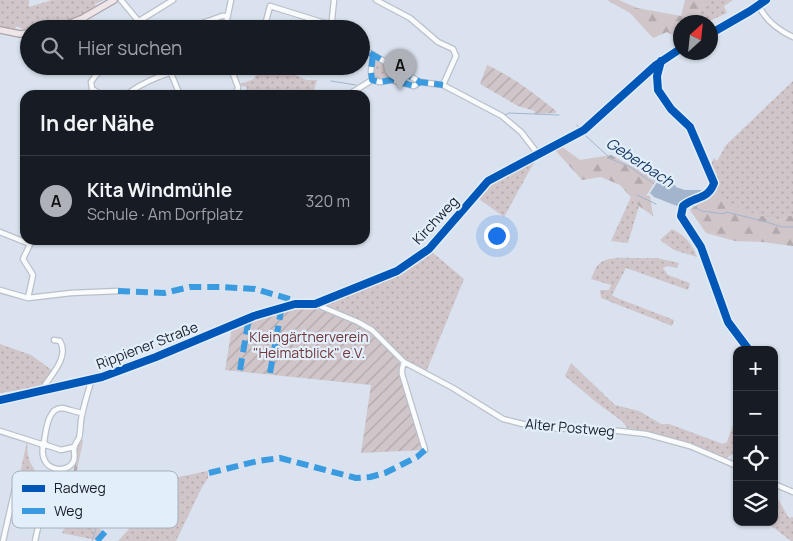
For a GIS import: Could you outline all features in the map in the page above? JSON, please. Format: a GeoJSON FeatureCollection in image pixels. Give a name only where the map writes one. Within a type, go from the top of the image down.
{"type":"FeatureCollection","features":[{"type":"Feature","properties":{"kind":"main road"},"geometry":{"type":"LineString","coordinates":[[78,20],[114,0]]}},
{"type":"Feature","properties":{"kind":"main road"},"geometry":{"type":"LineString","coordinates":[[0,30],[20,34]]}},
{"type":"Feature","properties":{"kind":"street"},"geometry":{"type":"LineString","coordinates":[[122,0],[138,20]]}},
{"type":"Feature","properties":{"kind":"street"},"geometry":{"type":"LineString","coordinates":[[141,20],[173,0]]}},
{"type":"Feature","properties":{"kind":"street"},"geometry":{"type":"LineString","coordinates":[[226,20],[231,0]]}},
{"type":"Feature","properties":{"kind":"street"},"geometry":{"type":"LineString","coordinates":[[332,20],[334,0]]}},
{"type":"Feature","properties":{"kind":"street"},"geometry":{"type":"LineString","coordinates":[[376,0],[410,18],[438,42],[453,49],[456,56],[443,85]]}},
{"type":"Feature","properties":{"kind":"street"},"geometry":{"type":"LineString","coordinates":[[718,29],[766,0]]}},
{"type":"Feature","properties":{"kind":"street"},"geometry":{"type":"LineString","coordinates":[[266,20],[270,6],[311,20]]}},
{"type":"Feature","properties":{"kind":"street"},"geometry":{"type":"LineString","coordinates":[[759,6],[762,14],[771,23],[793,37]]}},
{"type":"Feature","properties":{"kind":"street"},"geometry":{"type":"LineString","coordinates":[[211,20],[227,16]]}},
{"type":"Feature","properties":{"kind":"street","name":"Kirchweg"},"geometry":{"type":"LineString","coordinates":[[315,304],[397,270],[428,250],[488,181],[584,130],[661,61],[673,53]]}},
{"type":"Feature","properties":{"kind":"street"},"geometry":{"type":"LineString","coordinates":[[372,80],[372,54],[420,82],[443,85],[507,119],[531,142],[538,154]]}},
{"type":"Feature","properties":{"kind":"street"},"geometry":{"type":"LineString","coordinates":[[661,61],[657,76],[658,90],[671,109],[690,127],[705,163]]}},
{"type":"Feature","properties":{"kind":"street"},"geometry":{"type":"LineString","coordinates":[[94,90],[90,86],[92,79],[96,75]]}},
{"type":"Feature","properties":{"kind":"street"},"geometry":{"type":"LineString","coordinates":[[133,90],[163,75]]}},
{"type":"Feature","properties":{"kind":"street"},"geometry":{"type":"LineString","coordinates":[[171,75],[178,90]]}},
{"type":"Feature","properties":{"kind":"street"},"geometry":{"type":"LineString","coordinates":[[233,75],[238,90]]}},
{"type":"Feature","properties":{"kind":"street"},"geometry":{"type":"LineString","coordinates":[[356,90],[372,80],[380,82],[392,80],[414,86],[420,82]]}},
{"type":"Feature","properties":{"kind":"street"},"geometry":{"type":"LineString","coordinates":[[0,232],[20,238]]}},
{"type":"Feature","properties":{"kind":"street"},"geometry":{"type":"LineString","coordinates":[[28,298],[33,275],[23,260],[30,245]]}},
{"type":"Feature","properties":{"kind":"street"},"geometry":{"type":"LineString","coordinates":[[0,290],[28,298],[71,292],[118,291]]}},
{"type":"Feature","properties":{"kind":"street","name":"Rippiener Straße"},"geometry":{"type":"LineString","coordinates":[[0,400],[89,380],[156,357],[254,316],[299,304],[315,304]]}},
{"type":"Feature","properties":{"kind":"street","name":"Alter Postweg"},"geometry":{"type":"LineString","coordinates":[[315,304],[372,330],[404,362],[503,418],[545,428],[610,430],[646,434],[690,446],[733,465]]}},
{"type":"Feature","properties":{"kind":"street"},"geometry":{"type":"LineString","coordinates":[[46,390],[45,385],[57,368],[62,355],[62,344],[60,341],[54,340]]}},
{"type":"Feature","properties":{"kind":"street"},"geometry":{"type":"LineString","coordinates":[[404,362],[402,374],[425,450]]}},
{"type":"Feature","properties":{"kind":"street"},"geometry":{"type":"LineString","coordinates":[[82,413],[61,408],[55,409],[50,415],[43,445],[42,459],[45,463],[62,470],[73,462],[74,448],[78,439],[82,413],[90,385],[89,380]]}},
{"type":"Feature","properties":{"kind":"street"},"geometry":{"type":"LineString","coordinates":[[0,431],[61,450],[74,448]]}},
{"type":"Feature","properties":{"kind":"street"},"geometry":{"type":"LineString","coordinates":[[778,486],[793,492]]}},
{"type":"Feature","properties":{"kind":"street"},"geometry":{"type":"LineString","coordinates":[[3,541],[12,502]]}},
{"type":"Feature","properties":{"kind":"street"},"geometry":{"type":"LineString","coordinates":[[35,541],[38,528]]}},
{"type":"Feature","properties":{"kind":"green space"},"geometry":{"type":"Polygon","coordinates":[[[0,0],[29,0],[29,7],[52,0],[104,0],[95,4],[96,7],[73,20],[20,20],[20,28],[17,26],[14,30],[0,27],[0,0]]]}},
{"type":"Feature","properties":{"kind":"green space"},"geometry":{"type":"Polygon","coordinates":[[[607,0],[619,0],[637,8],[676,15],[673,15],[673,35],[667,32],[653,38],[630,13],[607,0]]]}},
{"type":"Feature","properties":{"kind":"green space"},"geometry":{"type":"Polygon","coordinates":[[[685,0],[703,0],[704,8],[695,15],[681,15],[685,0]]]}},
{"type":"Feature","properties":{"kind":"green space"},"geometry":{"type":"Polygon","coordinates":[[[703,0],[733,0],[724,6],[727,13],[718,17],[718,15],[695,15],[704,8],[703,0]]]}},
{"type":"Feature","properties":{"kind":"green space"},"geometry":{"type":"Polygon","coordinates":[[[374,59],[408,77],[406,82],[395,78],[375,79],[373,72],[374,59]]]}},
{"type":"Feature","properties":{"kind":"green space"},"geometry":{"type":"Polygon","coordinates":[[[487,65],[523,86],[556,111],[556,113],[534,114],[535,111],[518,106],[480,84],[487,65]]]}},
{"type":"Feature","properties":{"kind":"green space"},"geometry":{"type":"Polygon","coordinates":[[[256,75],[295,75],[306,80],[317,80],[314,90],[246,90],[247,87],[240,84],[254,79],[256,75]]]}},
{"type":"Feature","properties":{"kind":"green space"},"geometry":{"type":"Polygon","coordinates":[[[793,81],[793,216],[787,216],[781,221],[743,211],[714,192],[718,182],[710,166],[714,158],[717,161],[726,145],[793,81]]]}},
{"type":"Feature","properties":{"kind":"green space"},"geometry":{"type":"Polygon","coordinates":[[[561,146],[580,160],[611,155],[633,167],[658,177],[646,196],[650,196],[653,216],[639,206],[620,185],[601,177],[582,180],[556,151],[561,146]]]}},
{"type":"Feature","properties":{"kind":"green space"},"geometry":{"type":"Polygon","coordinates":[[[541,154],[532,166],[504,217],[475,196],[489,182],[541,154]]]}},
{"type":"Feature","properties":{"kind":"green space"},"geometry":{"type":"Polygon","coordinates":[[[714,192],[744,211],[781,221],[787,216],[793,216],[793,246],[735,241],[706,233],[690,210],[714,192]]]}},
{"type":"Feature","properties":{"kind":"green space"},"geometry":{"type":"Polygon","coordinates":[[[631,197],[639,206],[628,243],[611,241],[631,197]]]}},
{"type":"Feature","properties":{"kind":"green space"},"geometry":{"type":"Polygon","coordinates":[[[672,229],[687,240],[697,257],[674,250],[660,240],[672,229]]]}},
{"type":"Feature","properties":{"kind":"green space"},"geometry":{"type":"Polygon","coordinates":[[[432,252],[464,279],[426,372],[406,361],[378,332],[366,323],[326,307],[326,304],[379,282],[432,252]]]}},
{"type":"Feature","properties":{"kind":"green space"},"geometry":{"type":"Polygon","coordinates":[[[657,258],[679,263],[677,268],[668,266],[663,268],[668,275],[690,283],[688,290],[626,268],[612,295],[674,320],[672,326],[601,298],[600,290],[609,290],[611,285],[591,279],[597,266],[605,260],[657,258]]]}},
{"type":"Feature","properties":{"kind":"green space","name":"Kleingärtnerverein \"Heimatblick\" e.V."},"geometry":{"type":"Polygon","coordinates":[[[301,307],[314,308],[342,317],[368,332],[391,351],[400,364],[401,380],[423,450],[361,453],[371,385],[225,370],[232,327],[301,307]]]}},
{"type":"Feature","properties":{"kind":"green space"},"geometry":{"type":"Polygon","coordinates":[[[0,344],[31,355],[53,371],[39,387],[0,393],[0,344]]]}},
{"type":"Feature","properties":{"kind":"green space"},"geometry":{"type":"Polygon","coordinates":[[[571,363],[615,405],[639,411],[661,424],[669,424],[723,444],[727,442],[733,425],[733,454],[726,458],[678,440],[627,428],[623,422],[565,376],[571,363]]]}},
{"type":"Feature","properties":{"kind":"green space"},"geometry":{"type":"Polygon","coordinates":[[[81,440],[83,441],[77,471],[74,471],[77,447],[81,440]]]}},
{"type":"Feature","properties":{"kind":"green space"},"geometry":{"type":"Polygon","coordinates":[[[28,441],[29,458],[35,471],[21,471],[28,441]]]}},
{"type":"Feature","properties":{"kind":"green space"},"geometry":{"type":"Polygon","coordinates":[[[53,468],[62,471],[51,471],[53,468]]]}},
{"type":"Feature","properties":{"kind":"green space"},"geometry":{"type":"Polygon","coordinates":[[[208,471],[208,478],[176,541],[118,541],[129,529],[128,528],[178,528],[178,478],[208,471]]]}},
{"type":"Feature","properties":{"kind":"green space"},"geometry":{"type":"Polygon","coordinates":[[[778,499],[789,518],[793,517],[793,541],[771,526],[778,526],[778,499]]]}},
{"type":"Feature","properties":{"kind":"green space"},"geometry":{"type":"Polygon","coordinates":[[[64,528],[88,528],[92,532],[99,528],[103,532],[96,540],[62,533],[64,528]]]}},
{"type":"Feature","properties":{"kind":"green space"},"geometry":{"type":"Polygon","coordinates":[[[88,528],[99,528],[92,532],[88,528]]]}},
{"type":"Feature","properties":{"kind":"water"},"geometry":{"type":"Polygon","coordinates":[[[658,181],[675,185],[685,190],[701,190],[702,195],[699,198],[677,206],[654,197],[650,193],[658,181]]]}},
{"type":"Feature","properties":{"kind":"waterway","name":"Geberbach"},"geometry":{"type":"LineString","coordinates":[[331,81],[356,85]]}},
{"type":"Feature","properties":{"kind":"waterway","name":"Geberbach"},"geometry":{"type":"LineString","coordinates":[[505,115],[509,113],[559,115]]}},
{"type":"Feature","properties":{"kind":"waterway","name":"Geberbach"},"geometry":{"type":"LineString","coordinates":[[586,136],[611,159],[630,167],[654,184]]}},
{"type":"Feature","properties":{"kind":"waterway"},"geometry":{"type":"LineString","coordinates":[[637,195],[656,204]]}},
{"type":"Feature","properties":{"kind":"waterway","name":"Geberbach"},"geometry":{"type":"LineString","coordinates":[[692,206],[702,211],[724,214],[726,212],[782,227],[793,227]]}},
{"type":"Feature","properties":{"kind":"waterway"},"geometry":{"type":"LineString","coordinates":[[92,541],[95,528]]}},
{"type":"Feature","properties":{"kind":"marked path"},"geometry":{"type":"LineString","coordinates":[[370,53],[420,82],[443,85]]}},
{"type":"Feature","properties":{"kind":"marked path"},"geometry":{"type":"LineString","coordinates":[[373,55],[372,80],[380,82],[392,80],[414,86],[420,82]]}},
{"type":"Feature","properties":{"kind":"marked path"},"geometry":{"type":"LineString","coordinates":[[118,291],[164,293],[190,287],[255,289],[297,302]]}},
{"type":"Feature","properties":{"kind":"marked path"},"geometry":{"type":"LineString","coordinates":[[270,373],[281,311]]}},
{"type":"Feature","properties":{"kind":"marked path"},"geometry":{"type":"LineString","coordinates":[[240,370],[249,318]]}},
{"type":"Feature","properties":{"kind":"marked path"},"geometry":{"type":"LineString","coordinates":[[209,473],[258,461],[280,458],[356,478],[370,477],[385,473],[417,457],[425,450]]}},
{"type":"Feature","properties":{"kind":"marked path"},"geometry":{"type":"LineString","coordinates":[[97,541],[105,532]]}},
{"type":"Feature","properties":{"kind":"cycle path"},"geometry":{"type":"LineString","coordinates":[[718,29],[766,0]]}},
{"type":"Feature","properties":{"kind":"cycle path"},"geometry":{"type":"LineString","coordinates":[[0,400],[102,377],[156,357],[254,316],[295,304],[315,304],[397,271],[429,249],[488,181],[584,130],[656,65],[673,54]]}},
{"type":"Feature","properties":{"kind":"cycle path"},"geometry":{"type":"LineString","coordinates":[[661,61],[657,76],[658,90],[671,109],[690,127],[714,183],[705,195],[683,206],[681,216],[701,247],[728,322],[746,346]]}},
{"type":"Feature","properties":{"kind":"place","name":"Kita Windmühle"},"geometry":{"type":"Point","coordinates":[400,90]}}]}
